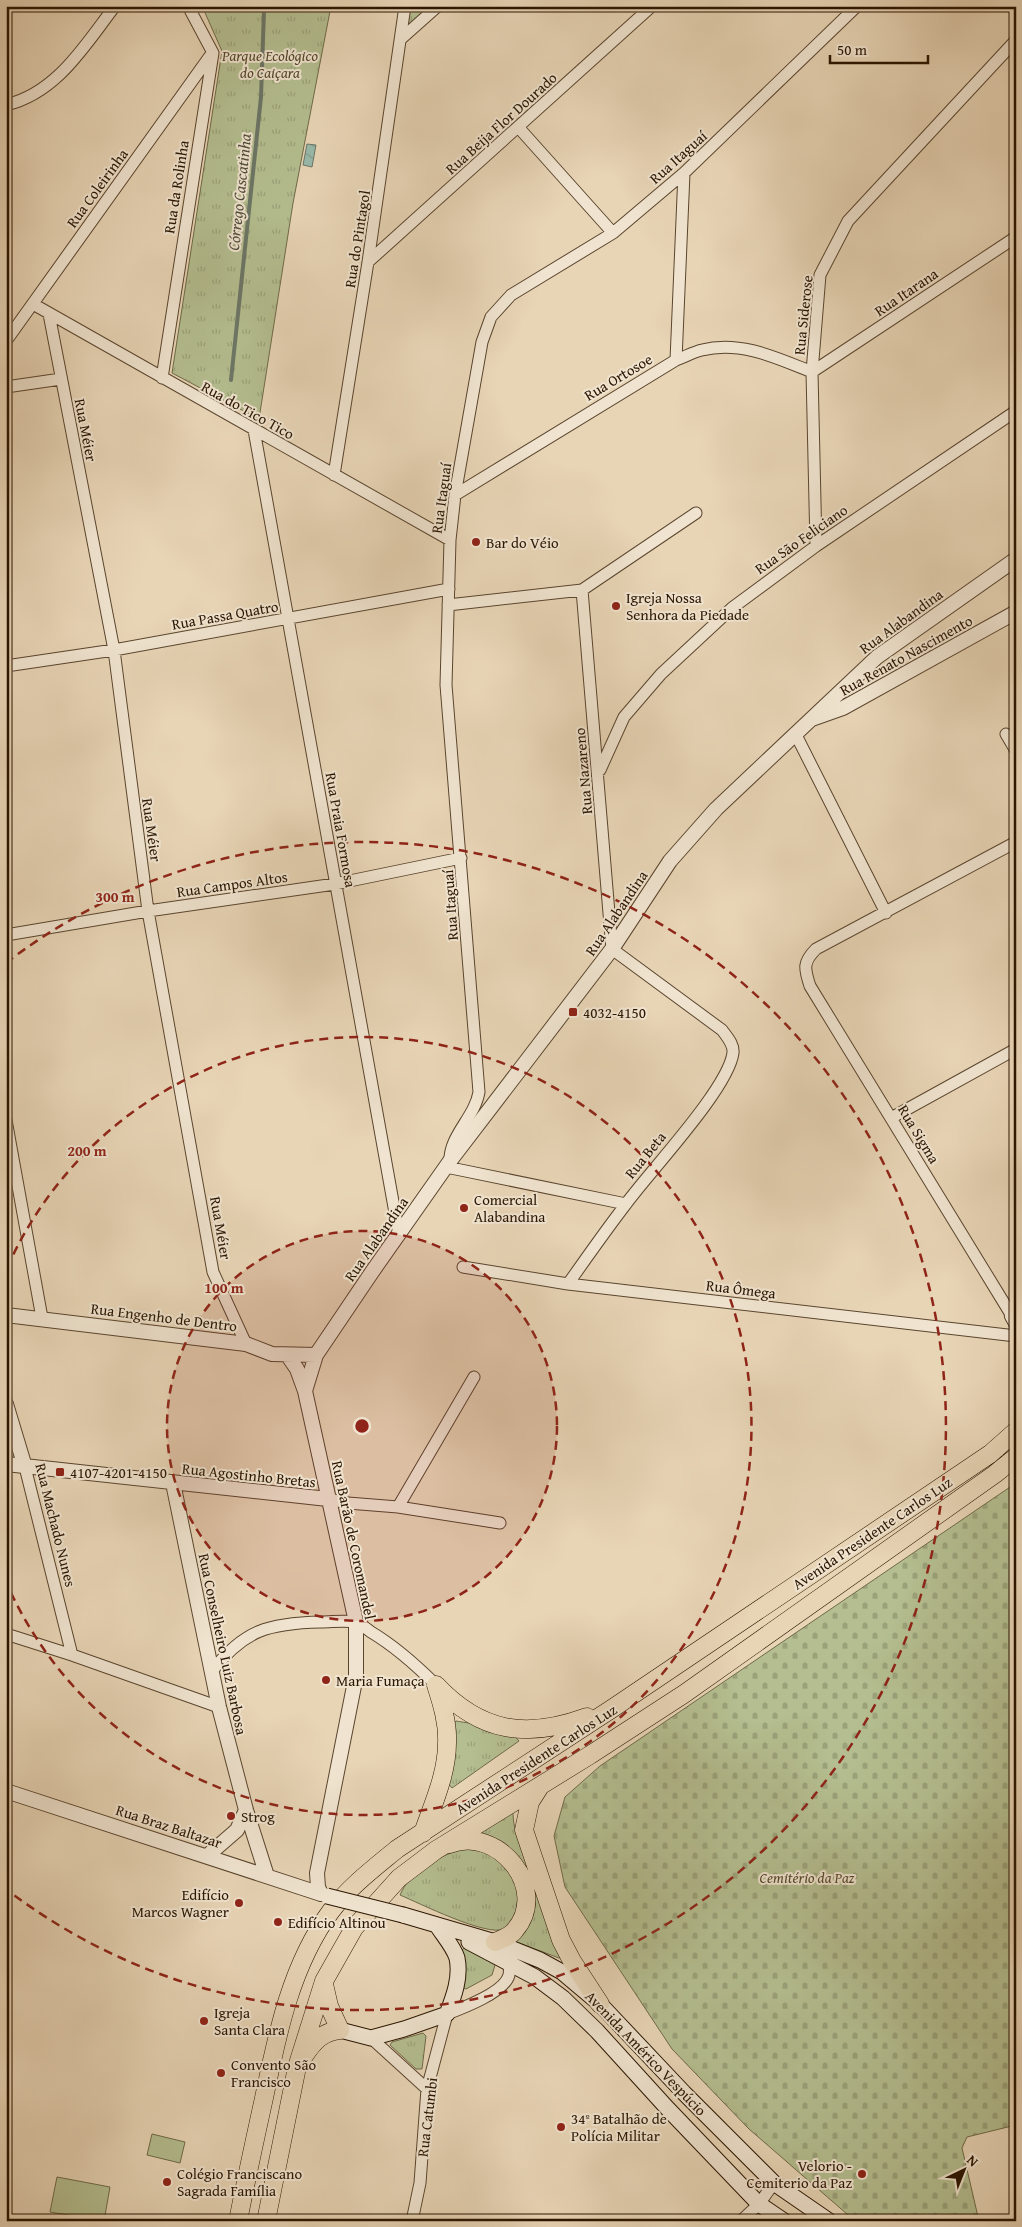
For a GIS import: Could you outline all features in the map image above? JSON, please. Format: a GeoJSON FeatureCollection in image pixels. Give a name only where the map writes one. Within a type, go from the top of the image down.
{"type":"FeatureCollection","features":[{"type":"Feature","properties":{"kind":"main road","name":"Avenida Presidente Carlos Luz"},"geometry":{"type":"LineString","coordinates":[[238,2221],[277,2037],[292,1988],[310,1947],[331,1911],[369,1872],[397,1849],[613,1708],[990,1454],[1016,1430]]}},
{"type":"Feature","properties":{"kind":"main road","name":"Avenida Presidente Carlos Luz"},"geometry":{"type":"LineString","coordinates":[[266,2221],[297,2067],[324,1981],[354,1928],[399,1878],[436,1850],[684,1694],[995,1474],[1016,1457]]}},
{"type":"Feature","properties":{"kind":"main road"},"geometry":{"type":"LineString","coordinates":[[436,1685],[450,1698],[478,1718],[500,1726],[526,1731],[566,1725],[613,1708]]}},
{"type":"Feature","properties":{"kind":"main road"},"geometry":{"type":"LineString","coordinates":[[423,1833],[440,1786],[448,1742],[444,1711],[436,1685]]}},
{"type":"Feature","properties":{"kind":"main road"},"geometry":{"type":"LineString","coordinates":[[541,1785],[530,1802],[524,1830],[561,1940],[572,1961],[600,2004]]}},
{"type":"Feature","properties":{"kind":"main road"},"geometry":{"type":"LineString","coordinates":[[436,1850],[456,1842],[481,1842],[495,1848],[514,1862],[525,1883],[525,1912],[514,1932],[495,1942]]}},
{"type":"Feature","properties":{"kind":"main road","name":"Avenida Américo Vespúcio"},"geometry":{"type":"LineString","coordinates":[[324,1895],[403,1915],[438,1927],[495,1942],[540,1960],[562,1972],[600,2004],[684,2093],[774,2183],[829,2221]]}},
{"type":"Feature","properties":{"kind":"main road","name":"Avenida Américo Vespúcio"},"geometry":{"type":"LineString","coordinates":[[438,1927],[535,1977],[563,1998],[597,2031],[759,2204],[784,2221]]}},
{"type":"Feature","properties":{"kind":"main road","name":"Rua Catumbi"},"geometry":{"type":"LineString","coordinates":[[438,1927],[456,1957],[457,1964],[457,1988],[448,2014]]}},
{"type":"Feature","properties":{"kind":"main road"},"geometry":{"type":"LineString","coordinates":[[324,1981],[329,2006],[340,2030]]}},
{"type":"Feature","properties":{"kind":"main road"},"geometry":{"type":"LineString","coordinates":[[297,2067],[315,2040],[329,2031],[340,2030],[371,2038],[448,2014]]}},
{"type":"Feature","properties":{"kind":"street"},"geometry":{"type":"LineString","coordinates":[[6,105],[20,102],[42,90],[66,68],[116,6]]}},
{"type":"Feature","properties":{"kind":"street"},"geometry":{"type":"LineString","coordinates":[[188,6],[212,53]]}},
{"type":"Feature","properties":{"kind":"street","name":"Rua do Pintagol"},"geometry":{"type":"LineString","coordinates":[[334,475],[402,38],[405,6]]}},
{"type":"Feature","properties":{"kind":"street"},"geometry":{"type":"LineString","coordinates":[[402,38],[438,6]]}},
{"type":"Feature","properties":{"kind":"street","name":"Rua Beija Flor Dourado"},"geometry":{"type":"LineString","coordinates":[[368,262],[519,128],[652,6]]}},
{"type":"Feature","properties":{"kind":"street","name":"Rua Itaguaí"},"geometry":{"type":"LineString","coordinates":[[448,1164],[451,1148],[475,1106],[478,1092],[446,685],[450,540],[455,495],[482,342],[491,317],[511,295],[614,233],[684,173],[857,6]]}},
{"type":"Feature","properties":{"kind":"street","name":"Rua Siderose"},"geometry":{"type":"LineString","coordinates":[[816,546],[812,372],[820,275],[848,221],[1016,40]]}},
{"type":"Feature","properties":{"kind":"street","name":"Rua Coleirinha"},"geometry":{"type":"LineString","coordinates":[[6,341],[212,53]]}},
{"type":"Feature","properties":{"kind":"street","name":"Rua da Rolinha"},"geometry":{"type":"LineString","coordinates":[[162,378],[212,53]]}},
{"type":"Feature","properties":{"kind":"street"},"geometry":{"type":"LineString","coordinates":[[519,128],[614,233]]}},
{"type":"Feature","properties":{"kind":"street"},"geometry":{"type":"LineString","coordinates":[[676,360],[684,173]]}},
{"type":"Feature","properties":{"kind":"street","name":"Rua Itarana"},"geometry":{"type":"LineString","coordinates":[[812,372],[1016,237]]}},
{"type":"Feature","properties":{"kind":"street","name":"Rua do Tico Tico"},"geometry":{"type":"LineString","coordinates":[[33,304],[450,540]]}},
{"type":"Feature","properties":{"kind":"street","name":"Rua Méier"},"geometry":{"type":"LineString","coordinates":[[49,314],[114,650],[148,911],[213,1272],[246,1344]]}},
{"type":"Feature","properties":{"kind":"street","name":"Rua Ortosoe"},"geometry":{"type":"LineString","coordinates":[[455,495],[676,360],[703,350],[729,347],[749,349],[812,372]]}},
{"type":"Feature","properties":{"kind":"street"},"geometry":{"type":"LineString","coordinates":[[6,387],[61,378]]}},
{"type":"Feature","properties":{"kind":"street","name":"Rua São Feliciano"},"geometry":{"type":"LineString","coordinates":[[599,771],[624,717],[661,674],[732,608],[816,546],[1016,411]]}},
{"type":"Feature","properties":{"kind":"street","name":"Rua Praia Formosa"},"geometry":{"type":"LineString","coordinates":[[254,430],[398,1235]]}},
{"type":"Feature","properties":{"kind":"street"},"geometry":{"type":"LineString","coordinates":[[448,605],[582,590],[696,513]]}},
{"type":"Feature","properties":{"kind":"street","name":"Rua Alabandina"},"geometry":{"type":"LineString","coordinates":[[316,1355],[448,1164],[612,949],[670,861],[716,808],[877,657],[1016,559]]}},
{"type":"Feature","properties":{"kind":"street","name":"Rua Passa Quatro"},"geometry":{"type":"LineString","coordinates":[[6,666],[114,650],[449,589]]}},
{"type":"Feature","properties":{"kind":"street","name":"Rua Nazareno"},"geometry":{"type":"LineString","coordinates":[[582,590],[599,771],[612,949]]}},
{"type":"Feature","properties":{"kind":"street","name":"Rua Renato Nascimento"},"geometry":{"type":"LineString","coordinates":[[809,720],[843,708],[1016,612]]}},
{"type":"Feature","properties":{"kind":"street"},"geometry":{"type":"LineString","coordinates":[[795,733],[886,913],[1016,842]]}},
{"type":"Feature","properties":{"kind":"street"},"geometry":{"type":"LineString","coordinates":[[1006,734],[1016,751]]}},
{"type":"Feature","properties":{"kind":"street","name":"Rua Campos Altos"},"geometry":{"type":"LineString","coordinates":[[6,935],[148,911],[335,884],[461,858]]}},
{"type":"Feature","properties":{"kind":"street","name":"Rua Sigma"},"geometry":{"type":"LineString","coordinates":[[886,913],[816,948],[807,958],[805,971],[810,986],[1014,1317]]}},
{"type":"Feature","properties":{"kind":"street","name":"Rua Beta"},"geometry":{"type":"LineString","coordinates":[[568,1284],[626,1204],[714,1091],[730,1064],[734,1051],[730,1040],[722,1030],[612,949]]}},
{"type":"Feature","properties":{"kind":"street"},"geometry":{"type":"LineString","coordinates":[[890,1118],[1016,1049]]}},
{"type":"Feature","properties":{"kind":"street"},"geometry":{"type":"LineString","coordinates":[[6,1120],[42,1318]]}},
{"type":"Feature","properties":{"kind":"street"},"geometry":{"type":"LineString","coordinates":[[448,1164],[626,1204]]}},
{"type":"Feature","properties":{"kind":"street","name":"Rua Ômega"},"geometry":{"type":"LineString","coordinates":[[463,1267],[568,1284],[1016,1336]]}},
{"type":"Feature","properties":{"kind":"street","name":"Rua Engenho de Dentro"},"geometry":{"type":"LineString","coordinates":[[6,1315],[246,1344],[272,1354],[288,1356],[316,1355]]}},
{"type":"Feature","properties":{"kind":"street","name":"Rua Barão de Coromandel"},"geometry":{"type":"LineString","coordinates":[[305,1391],[316,1355]]}},
{"type":"Feature","properties":{"kind":"street","name":"Rua Barão de Coromandel"},"geometry":{"type":"LineString","coordinates":[[288,1356],[296,1369],[305,1391],[356,1622],[356,1676],[317,1873],[318,1887],[324,1895]]}},
{"type":"Feature","properties":{"kind":"street"},"geometry":{"type":"LineString","coordinates":[[398,1507],[474,1377]]}},
{"type":"Feature","properties":{"kind":"street","name":"Rua Machado Nunes"},"geometry":{"type":"LineString","coordinates":[[6,1404],[25,1467],[72,1654]]}},
{"type":"Feature","properties":{"kind":"street","name":"Rua Agostinho Bretas"},"geometry":{"type":"LineString","coordinates":[[6,1464],[398,1507],[500,1523]]}},
{"type":"Feature","properties":{"kind":"street","name":"Rua Conselheiro Luiz Barbosa"},"geometry":{"type":"LineString","coordinates":[[173,1483],[219,1707],[246,1810],[266,1876]]}},
{"type":"Feature","properties":{"kind":"street"},"geometry":{"type":"LineString","coordinates":[[212,1671],[227,1652],[242,1640],[274,1626],[294,1622],[356,1622],[387,1641],[413,1662],[436,1685]]}},
{"type":"Feature","properties":{"kind":"street"},"geometry":{"type":"LineString","coordinates":[[6,1634],[72,1654],[219,1707]]}},
{"type":"Feature","properties":{"kind":"street","name":"Rua Braz Baltazar"},"geometry":{"type":"LineString","coordinates":[[6,1791],[324,1895]]}},
{"type":"Feature","properties":{"kind":"street"},"geometry":{"type":"LineString","coordinates":[[207,1856],[221,1846],[237,1830],[246,1810]]}},
{"type":"Feature","properties":{"kind":"street"},"geometry":{"type":"LineString","coordinates":[[297,1886],[307,1882],[317,1873]]}},
{"type":"Feature","properties":{"kind":"street"},"geometry":{"type":"LineString","coordinates":[[448,2014],[475,2003],[503,1985],[509,1976],[510,1963]]}},
{"type":"Feature","properties":{"kind":"street","name":"Rua Catumbi"},"geometry":{"type":"LineString","coordinates":[[412,2221],[420,2183],[427,2089],[448,2014]]}},
{"type":"Feature","properties":{"kind":"street"},"geometry":{"type":"LineString","coordinates":[[371,2038],[427,2089]]}},
{"type":"Feature","properties":{"kind":"street"},"geometry":{"type":"LineString","coordinates":[[741,2221],[759,2204],[774,2183]]}},
{"type":"Feature","properties":{"kind":"green space","name":"Parque Ecológico do Caiçara"},"geometry":{"type":"Polygon","coordinates":[[[202,6],[331,6],[293,203],[259,419],[172,373],[222,51],[202,6]]]}},
{"type":"Feature","properties":{"kind":"green space"},"geometry":{"type":"Polygon","coordinates":[[[405,6],[437,6],[402,36],[405,6]]]}},
{"type":"Feature","properties":{"kind":"green space","name":"Cemitério da Paz"},"geometry":{"type":"Polygon","coordinates":[[[1016,1483],[1016,2125],[967,2137],[962,2148],[979,2221],[855,2221],[749,2129],[672,2049],[565,1887],[554,1836],[565,1797],[600,1766],[1016,1483]]]}},
{"type":"Feature","properties":{"kind":"green space"},"geometry":{"type":"Polygon","coordinates":[[[456,1721],[499,1729],[514,1736],[519,1741],[452,1788],[447,1782],[450,1728],[456,1721]]]}},
{"type":"Feature","properties":{"kind":"green space"},"geometry":{"type":"Polygon","coordinates":[[[513,1810],[517,1837],[535,1881],[549,1930],[562,1958],[514,1941],[526,1928],[533,1913],[533,1891],[530,1880],[512,1850],[495,1838],[478,1834],[513,1810]]]}},
{"type":"Feature","properties":{"kind":"green space"},"geometry":{"type":"Polygon","coordinates":[[[464,1848],[474,1848],[490,1853],[502,1862],[519,1882],[516,1918],[504,1929],[495,1930],[469,1924],[400,1895],[411,1879],[427,1865],[445,1855],[464,1848]]]}},
{"type":"Feature","properties":{"kind":"green space"},"geometry":{"type":"Polygon","coordinates":[[[464,1948],[477,1952],[495,1965],[492,1975],[466,1989],[462,1987],[461,1951],[464,1948]]]}},
{"type":"Feature","properties":{"kind":"green space"},"geometry":{"type":"Polygon","coordinates":[[[423,2033],[426,2036],[422,2069],[416,2069],[390,2045],[392,2042],[423,2033]]]}},
{"type":"Feature","properties":{"kind":"green space"},"geometry":{"type":"Polygon","coordinates":[[[152,2134],[185,2142],[180,2163],[147,2155],[152,2134]]]}},
{"type":"Feature","properties":{"kind":"green space"},"geometry":{"type":"Polygon","coordinates":[[[57,2177],[110,2187],[104,2221],[50,2212],[57,2177]]]}},
{"type":"Feature","properties":{"kind":"water"},"geometry":{"type":"Polygon","coordinates":[[[307,144],[316,145],[312,167],[303,165],[307,144]]]}},
{"type":"Feature","properties":{"kind":"waterway","name":"Córrego Cascatinha"},"geometry":{"type":"LineString","coordinates":[[231,380],[261,97],[264,10],[262,6]]}},
{"type":"Feature","properties":{"kind":"place","name":"Bar do Véio"},"geometry":{"type":"Point","coordinates":[476,542]}},
{"type":"Feature","properties":{"kind":"place","name":"Igreja Nossa Senhora da Piedade"},"geometry":{"type":"Point","coordinates":[616,606]}},
{"type":"Feature","properties":{"kind":"place","name":"4032-4150"},"geometry":{"type":"Point","coordinates":[573,1012]}},
{"type":"Feature","properties":{"kind":"place","name":"Comercial Alabandina"},"geometry":{"type":"Point","coordinates":[464,1208]}},
{"type":"Feature","properties":{"kind":"place","name":"4107-4201-4150"},"geometry":{"type":"Point","coordinates":[60,1472]}},
{"type":"Feature","properties":{"kind":"place","name":"Maria Fumaça"},"geometry":{"type":"Point","coordinates":[326,1680]}},
{"type":"Feature","properties":{"kind":"place","name":"Strog"},"geometry":{"type":"Point","coordinates":[231,1816]}},
{"type":"Feature","properties":{"kind":"place","name":"Edifício Marcos Wagner"},"geometry":{"type":"Point","coordinates":[239,1903]}},
{"type":"Feature","properties":{"kind":"place","name":"Edifício Altinou"},"geometry":{"type":"Point","coordinates":[278,1922]}},
{"type":"Feature","properties":{"kind":"place","name":"Igreja Santa Clara"},"geometry":{"type":"Point","coordinates":[204,2021]}},
{"type":"Feature","properties":{"kind":"place","name":"Convento São Francisco"},"geometry":{"type":"Point","coordinates":[221,2073]}},
{"type":"Feature","properties":{"kind":"place","name":"34º Batalhão de Polícia Militar"},"geometry":{"type":"Point","coordinates":[561,2127]}},
{"type":"Feature","properties":{"kind":"place","name":"Velorio - Cemiterio da Paz"},"geometry":{"type":"Point","coordinates":[862,2174]}},
{"type":"Feature","properties":{"kind":"place","name":"Colégio Franciscano Sagrada Família"},"geometry":{"type":"Point","coordinates":[167,2182]}}]}
